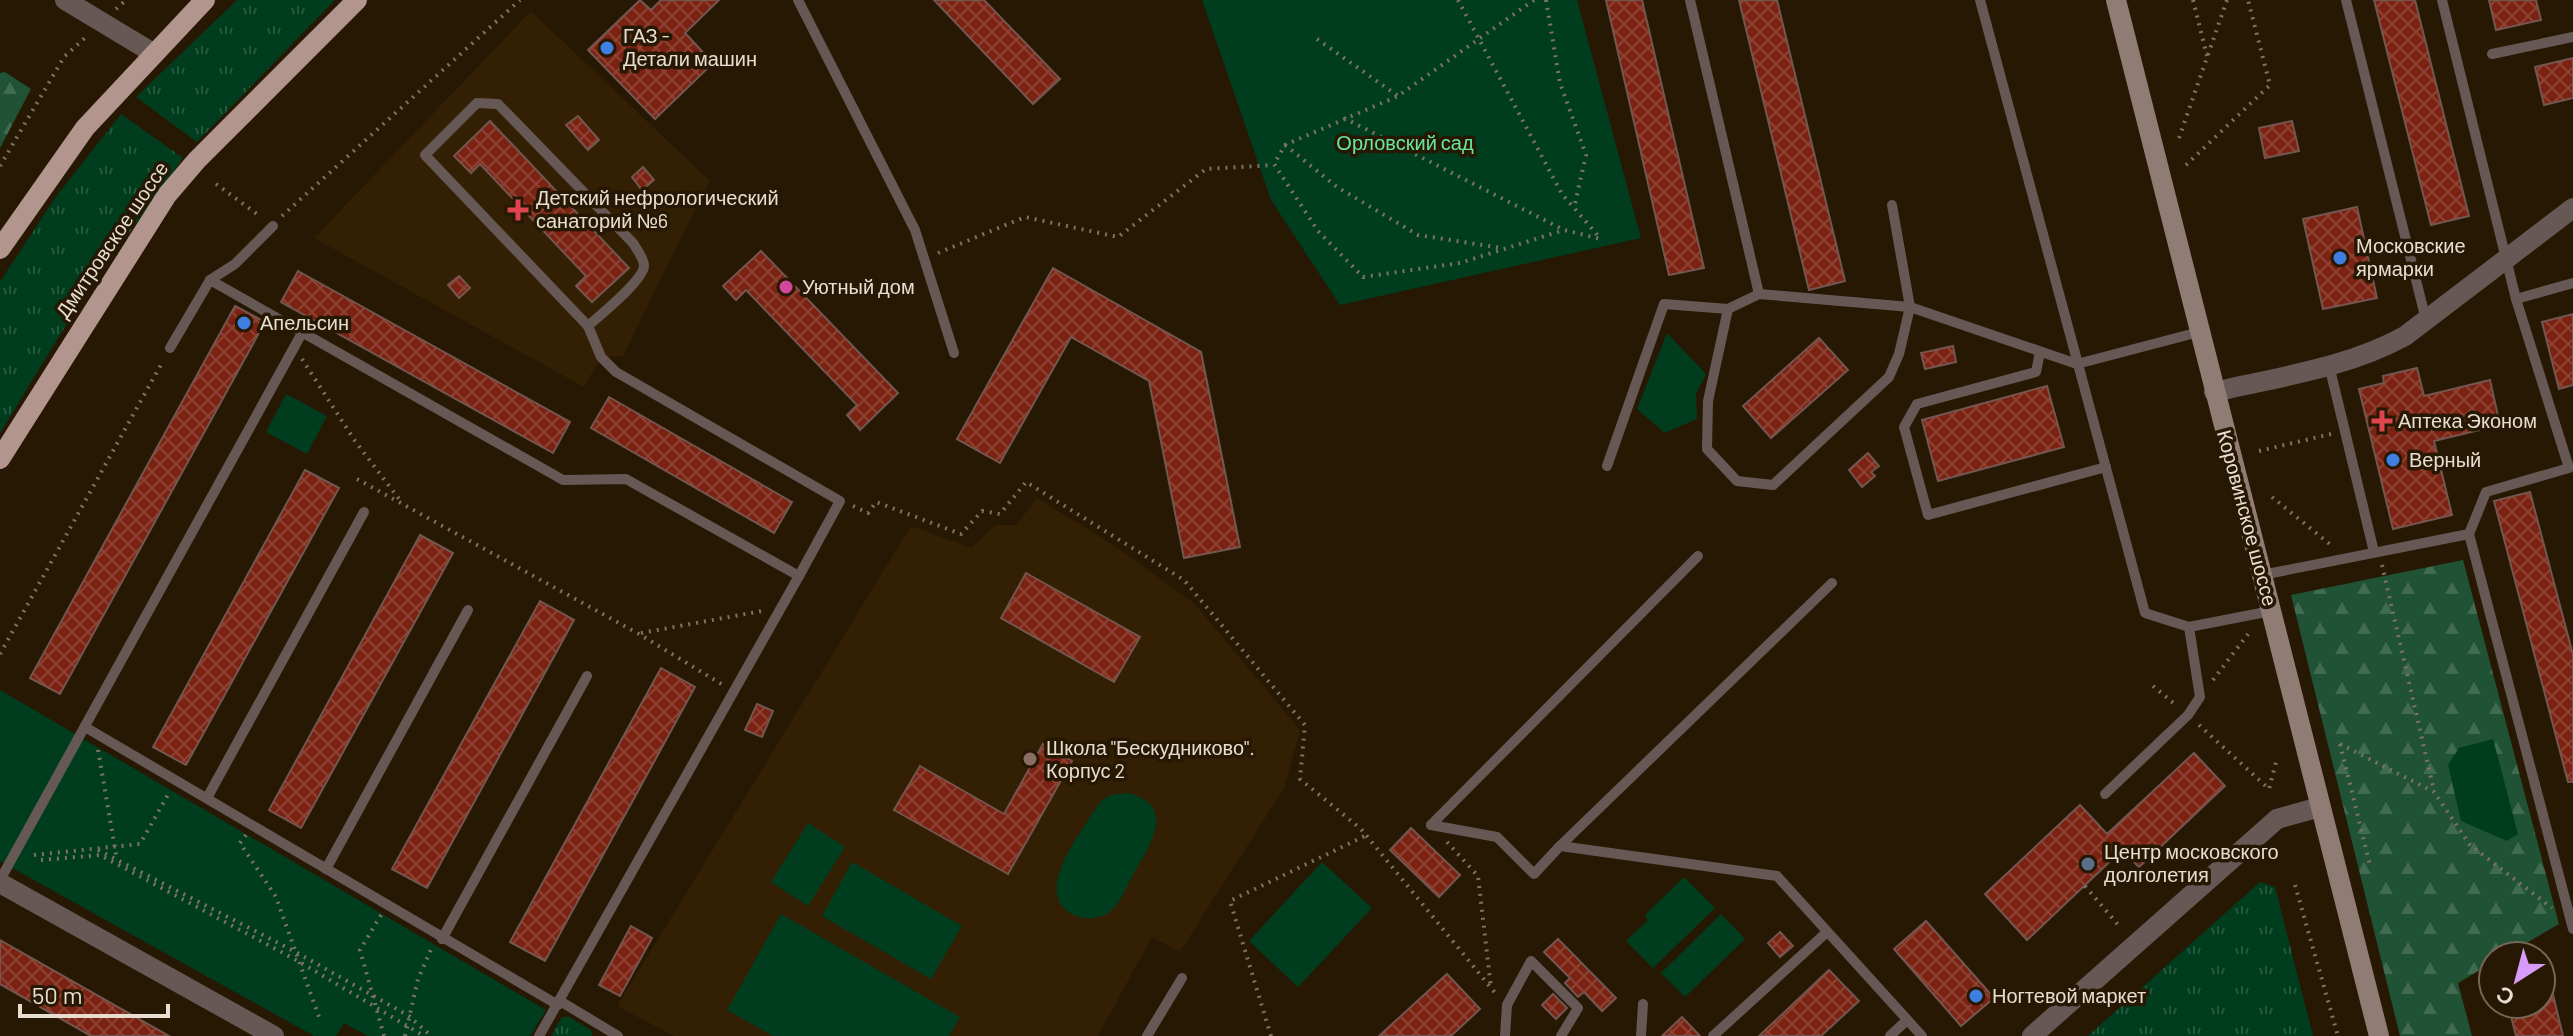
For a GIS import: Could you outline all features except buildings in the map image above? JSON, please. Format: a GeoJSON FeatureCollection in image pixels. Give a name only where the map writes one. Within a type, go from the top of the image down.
{"type":"FeatureCollection","features":[{"type":"Feature","properties":{"kind":"main road"},"geometry":{"type":"LineString","coordinates":[[0,249],[85,128],[205,0]]}},
{"type":"Feature","properties":{"kind":"main road","name":"Дмитровское шоссе"},"geometry":{"type":"LineString","coordinates":[[0,459],[167,195],[197,160],[357,0]]}},
{"type":"Feature","properties":{"kind":"main road","name":"Коровинское шоссе"},"geometry":{"type":"LineString","coordinates":[[2116,0],[2379,1036]]}},
{"type":"Feature","properties":{"kind":"street"},"geometry":{"type":"LineString","coordinates":[[65,0],[153,53]]}},
{"type":"Feature","properties":{"kind":"street"},"geometry":{"type":"LineString","coordinates":[[2214,392],[2329,365],[2385,347],[2426,320],[2573,208]]}},
{"type":"Feature","properties":{"kind":"street"},"geometry":{"type":"LineString","coordinates":[[2032,1036],[2277,819],[2320,807]]}},
{"type":"Feature","properties":{"kind":"street"},"geometry":{"type":"LineString","coordinates":[[0,881],[274,1036]]}},
{"type":"Feature","properties":{"kind":"lane"},"geometry":{"type":"LineString","coordinates":[[798,0],[900,199],[925,258],[954,353]]}},
{"type":"Feature","properties":{"kind":"lane"},"geometry":{"type":"LineString","coordinates":[[1690,0],[1759,294]]}},
{"type":"Feature","properties":{"kind":"lane"},"geometry":{"type":"LineString","coordinates":[[1980,0],[2145,613],[2189,627],[2271,611]]}},
{"type":"Feature","properties":{"kind":"lane"},"geometry":{"type":"LineString","coordinates":[[2346,0],[2426,320]]}},
{"type":"Feature","properties":{"kind":"lane"},"geometry":{"type":"LineString","coordinates":[[2442,0],[2516,299],[2568,445],[2569,468],[2486,492],[2469,534],[2572,926]]}},
{"type":"Feature","properties":{"kind":"lane"},"geometry":{"type":"LineString","coordinates":[[2492,54],[2573,37]]}},
{"type":"Feature","properties":{"kind":"lane"},"geometry":{"type":"LineString","coordinates":[[539,1036],[735,693],[840,501],[616,372],[601,357],[588,326],[425,155],[477,103],[498,104],[633,243],[644,262],[643,272],[588,326]]}},
{"type":"Feature","properties":{"kind":"lane"},"geometry":{"type":"LineString","coordinates":[[1728,309],[1708,401],[1707,449],[1737,481],[1773,485],[1889,377],[1899,354],[1910,307],[1892,205]]}},
{"type":"Feature","properties":{"kind":"lane"},"geometry":{"type":"LineString","coordinates":[[170,348],[210,280],[235,264],[273,226]]}},
{"type":"Feature","properties":{"kind":"lane"},"geometry":{"type":"LineString","coordinates":[[210,280],[563,480],[626,479],[799,576]]}},
{"type":"Feature","properties":{"kind":"lane"},"geometry":{"type":"LineString","coordinates":[[2516,299],[2573,283]]}},
{"type":"Feature","properties":{"kind":"lane"},"geometry":{"type":"LineString","coordinates":[[1607,466],[1664,304],[1728,309],[1759,294],[1910,307],[2077,364],[2199,332]]}},
{"type":"Feature","properties":{"kind":"lane"},"geometry":{"type":"LineString","coordinates":[[0,881],[90,730],[302,333]]}},
{"type":"Feature","properties":{"kind":"lane"},"geometry":{"type":"LineString","coordinates":[[2040,352],[2036,372],[1917,404],[1904,427],[1928,515],[2106,467]]}},
{"type":"Feature","properties":{"kind":"lane"},"geometry":{"type":"LineString","coordinates":[[2329,365],[2376,552]]}},
{"type":"Feature","properties":{"kind":"lane"},"geometry":{"type":"LineString","coordinates":[[207,798],[364,512]]}},
{"type":"Feature","properties":{"kind":"lane"},"geometry":{"type":"LineString","coordinates":[[2262,575],[2469,534]]}},
{"type":"Feature","properties":{"kind":"lane"},"geometry":{"type":"LineString","coordinates":[[1431,825],[1698,556]]}},
{"type":"Feature","properties":{"kind":"lane"},"geometry":{"type":"LineString","coordinates":[[1431,825],[1497,837],[1534,874],[1832,583]]}},
{"type":"Feature","properties":{"kind":"lane"},"geometry":{"type":"LineString","coordinates":[[326,869],[468,610]]}},
{"type":"Feature","properties":{"kind":"lane"},"geometry":{"type":"LineString","coordinates":[[2105,794],[2188,715],[2200,697],[2189,627]]}},
{"type":"Feature","properties":{"kind":"lane"},"geometry":{"type":"LineString","coordinates":[[440,937],[587,676]]}},
{"type":"Feature","properties":{"kind":"lane"},"geometry":{"type":"LineString","coordinates":[[90,730],[440,937],[618,1036]]}},
{"type":"Feature","properties":{"kind":"lane"},"geometry":{"type":"LineString","coordinates":[[1560,846],[1777,876],[1922,1036]]}},
{"type":"Feature","properties":{"kind":"lane"},"geometry":{"type":"LineString","coordinates":[[1713,1036],[1827,932]]}},
{"type":"Feature","properties":{"kind":"lane"},"geometry":{"type":"LineString","coordinates":[[1505,1036],[1507,1005],[1531,961],[1578,1008],[1561,1036]]}},
{"type":"Feature","properties":{"kind":"lane"},"geometry":{"type":"LineString","coordinates":[[1147,1036],[1182,978]]}},
{"type":"Feature","properties":{"kind":"lane"},"geometry":{"type":"LineString","coordinates":[[1641,1036],[1643,1004]]}},
{"type":"Feature","properties":{"kind":"lane"},"geometry":{"type":"LineString","coordinates":[[1890,1036],[1907,1020]]}},
{"type":"Feature","properties":{"kind":"path"},"geometry":{"type":"LineString","coordinates":[[114,11],[126,0]]}},
{"type":"Feature","properties":{"kind":"path"},"geometry":{"type":"LineString","coordinates":[[216,184],[273,226],[294,202],[520,0]]}},
{"type":"Feature","properties":{"kind":"path"},"geometry":{"type":"LineString","coordinates":[[1344,118],[1564,230],[1601,239],[1562,194],[1458,0]]}},
{"type":"Feature","properties":{"kind":"path"},"geometry":{"type":"LineString","coordinates":[[1274,164],[1285,145],[1398,96],[1534,0]]}},
{"type":"Feature","properties":{"kind":"path"},"geometry":{"type":"LineString","coordinates":[[1546,0],[1560,83],[1586,155],[1574,208]]}},
{"type":"Feature","properties":{"kind":"path"},"geometry":{"type":"LineString","coordinates":[[2193,0],[2207,57]]}},
{"type":"Feature","properties":{"kind":"path"},"geometry":{"type":"LineString","coordinates":[[2179,138],[2227,0]]}},
{"type":"Feature","properties":{"kind":"path"},"geometry":{"type":"LineString","coordinates":[[2186,165],[2270,85],[2248,0]]}},
{"type":"Feature","properties":{"kind":"path"},"geometry":{"type":"LineString","coordinates":[[0,166],[64,57],[87,36]]}},
{"type":"Feature","properties":{"kind":"path"},"geometry":{"type":"LineString","coordinates":[[1317,39],[1398,96]]}},
{"type":"Feature","properties":{"kind":"path"},"geometry":{"type":"LineString","coordinates":[[1285,145],[1337,187],[1418,235],[1506,249]]}},
{"type":"Feature","properties":{"kind":"path"},"geometry":{"type":"LineString","coordinates":[[925,258],[1025,217],[1118,237],[1206,169],[1274,164]]}},
{"type":"Feature","properties":{"kind":"path"},"geometry":{"type":"LineString","coordinates":[[1274,164],[1318,231],[1363,277],[1460,263],[1564,230]]}},
{"type":"Feature","properties":{"kind":"path"},"geometry":{"type":"LineString","coordinates":[[294,347],[355,441],[403,505]]}},
{"type":"Feature","properties":{"kind":"path"},"geometry":{"type":"LineString","coordinates":[[0,654],[170,348]]}},
{"type":"Feature","properties":{"kind":"path"},"geometry":{"type":"LineString","coordinates":[[2259,451],[2344,430]]}},
{"type":"Feature","properties":{"kind":"path"},"geometry":{"type":"LineString","coordinates":[[357,479],[639,634],[735,693]]}},
{"type":"Feature","properties":{"kind":"path"},"geometry":{"type":"LineString","coordinates":[[840,501],[868,513],[876,502],[961,534],[982,511],[1000,514],[1026,482],[1184,580],[1305,725],[1300,779],[1367,835],[1491,991],[1507,1005]]}},
{"type":"Feature","properties":{"kind":"path"},"geometry":{"type":"LineString","coordinates":[[2272,497],[2346,558]]}},
{"type":"Feature","properties":{"kind":"path"},"geometry":{"type":"LineString","coordinates":[[2376,552],[2434,792],[2470,845],[2572,926]]}},
{"type":"Feature","properties":{"kind":"path"},"geometry":{"type":"LineString","coordinates":[[639,634],[782,607]]}},
{"type":"Feature","properties":{"kind":"path"},"geometry":{"type":"LineString","coordinates":[[2200,697],[2248,634]]}},
{"type":"Feature","properties":{"kind":"path"},"geometry":{"type":"LineString","coordinates":[[2153,686],[2269,789],[2277,758]]}},
{"type":"Feature","properties":{"kind":"path"},"geometry":{"type":"LineString","coordinates":[[90,730],[117,860]]}},
{"type":"Feature","properties":{"kind":"path"},"geometry":{"type":"LineString","coordinates":[[2370,865],[2340,744],[2434,792]]}},
{"type":"Feature","properties":{"kind":"path"},"geometry":{"type":"LineString","coordinates":[[34,855],[116,849],[140,844],[176,780]]}},
{"type":"Feature","properties":{"kind":"path"},"geometry":{"type":"LineString","coordinates":[[1431,825],[1478,876],[1491,991]]}},
{"type":"Feature","properties":{"kind":"path"},"geometry":{"type":"LineString","coordinates":[[252,827],[240,843],[276,897],[319,1017]]}},
{"type":"Feature","properties":{"kind":"path"},"geometry":{"type":"LineString","coordinates":[[1271,1036],[1230,901],[1367,835]]}},
{"type":"Feature","properties":{"kind":"path"},"geometry":{"type":"LineString","coordinates":[[98,850],[294,951],[409,1016],[431,1036]]}},
{"type":"Feature","properties":{"kind":"path"},"geometry":{"type":"LineString","coordinates":[[41,860],[100,855],[298,961],[408,1023],[424,1036]]}},
{"type":"Feature","properties":{"kind":"path"},"geometry":{"type":"LineString","coordinates":[[2295,885],[2338,1036]]}},
{"type":"Feature","properties":{"kind":"path"},"geometry":{"type":"LineString","coordinates":[[2085,886],[2120,927]]}},
{"type":"Feature","properties":{"kind":"path"},"geometry":{"type":"LineString","coordinates":[[384,1036],[360,950],[387,906]]}},
{"type":"Feature","properties":{"kind":"path"},"geometry":{"type":"LineString","coordinates":[[405,1036],[418,979],[440,937]]}},
{"type":"Feature","properties":{"kind":"shaded area","name":"Детский нефрологический санаторий №6"},"geometry":{"type":"Polygon","coordinates":[[[531,11],[710,181],[623,356],[601,357],[584,387],[314,238],[531,11]]]}},
{"type":"Feature","properties":{"kind":"shaded area","name":"Школа \"Бескудниково\". Корпус 2"},"geometry":{"type":"Polygon","coordinates":[[[1037,498],[1112,544],[1194,603],[1300,730],[1284,788],[1180,952],[1152,937],[1098,1036],[674,1036],[617,1006],[911,526],[972,548],[995,525],[1016,525],[1037,498]]]}},
{"type":"Feature","properties":{"kind":"green space"},"geometry":{"type":"Polygon","coordinates":[[[237,0],[335,0],[197,142],[136,97],[237,0]]]}},
{"type":"Feature","properties":{"kind":"green space","name":"Орловский сад"},"geometry":{"type":"Polygon","coordinates":[[[1202,0],[1577,0],[1641,238],[1340,305],[1271,200],[1202,0]]]}},
{"type":"Feature","properties":{"kind":"green space"},"geometry":{"type":"Polygon","coordinates":[[[5,72],[31,89],[0,148],[0,73],[5,72]]]}},
{"type":"Feature","properties":{"kind":"green space"},"geometry":{"type":"Polygon","coordinates":[[[121,114],[183,158],[80,302],[0,433],[0,282],[55,198],[121,114]]]}},
{"type":"Feature","properties":{"kind":"green space"},"geometry":{"type":"Polygon","coordinates":[[[1667,333],[1706,374],[1696,394],[1697,419],[1665,433],[1637,409],[1667,333]]]}},
{"type":"Feature","properties":{"kind":"green space"},"geometry":{"type":"Polygon","coordinates":[[[286,394],[327,416],[307,454],[266,432],[286,394]]]}},
{"type":"Feature","properties":{"kind":"green space"},"geometry":{"type":"Polygon","coordinates":[[[2463,560],[2559,924],[2532,940],[2477,940],[2477,972],[2458,983],[2472,1036],[2400,1036],[2291,595],[2463,560]]]}},
{"type":"Feature","properties":{"kind":"green space"},"geometry":{"type":"Polygon","coordinates":[[[0,690],[546,1010],[530,1036],[368,1036],[344,1023],[336,1036],[314,1036],[0,861],[0,690]]]}},
{"type":"Feature","properties":{"kind":"green space"},"geometry":{"type":"Polygon","coordinates":[[[2493,739],[2518,834],[2507,841],[2461,821],[2448,765],[2459,748],[2493,739]]]}},
{"type":"Feature","properties":{"kind":"green space"},"geometry":{"type":"Polygon","coordinates":[[[1128,793],[1144,799],[1153,808],[1156,818],[1151,842],[1112,910],[1095,918],[1076,916],[1061,904],[1057,891],[1065,860],[1100,802],[1110,795],[1128,793]]]}},
{"type":"Feature","properties":{"kind":"green space"},"geometry":{"type":"Polygon","coordinates":[[[808,823],[845,847],[808,906],[771,882],[808,823]]]}},
{"type":"Feature","properties":{"kind":"green space"},"geometry":{"type":"Polygon","coordinates":[[[852,862],[962,926],[931,979],[822,916],[852,862]]]}},
{"type":"Feature","properties":{"kind":"green space"},"geometry":{"type":"Polygon","coordinates":[[[1322,862],[1372,908],[1298,987],[1249,941],[1322,862]]]}},
{"type":"Feature","properties":{"kind":"green space"},"geometry":{"type":"Polygon","coordinates":[[[1684,877],[1715,908],[1653,968],[1626,941],[1648,920],[1645,915],[1684,877]]]}},
{"type":"Feature","properties":{"kind":"green space"},"geometry":{"type":"Polygon","coordinates":[[[2260,882],[2275,887],[2313,1036],[2088,1036],[2260,882]]]}},
{"type":"Feature","properties":{"kind":"green space"},"geometry":{"type":"Polygon","coordinates":[[[781,914],[960,1017],[949,1036],[773,1036],[727,1010],[781,914]]]}},
{"type":"Feature","properties":{"kind":"green space"},"geometry":{"type":"Polygon","coordinates":[[[1721,914],[1745,939],[1685,997],[1661,973],[1721,914]]]}},
{"type":"Feature","properties":{"kind":"green space"},"geometry":{"type":"Polygon","coordinates":[[[562,1017],[569,1017],[591,1030],[592,1036],[551,1036],[562,1017]]]}},
{"type":"Feature","properties":{"kind":"place","name":"ГАЗ - Детали машин"},"geometry":{"type":"Point","coordinates":[607,48]}},
{"type":"Feature","properties":{"kind":"place","name":"Детский нефрологический санаторий №6"},"geometry":{"type":"Point","coordinates":[518,210]}},
{"type":"Feature","properties":{"kind":"place","name":"Московские ярмарки"},"geometry":{"type":"Point","coordinates":[2340,258]}},
{"type":"Feature","properties":{"kind":"place","name":"Уютный дом"},"geometry":{"type":"Point","coordinates":[786,287]}},
{"type":"Feature","properties":{"kind":"place","name":"Апельсин"},"geometry":{"type":"Point","coordinates":[244,323]}},
{"type":"Feature","properties":{"kind":"place","name":"Аптека Эконом"},"geometry":{"type":"Point","coordinates":[2382,421]}},
{"type":"Feature","properties":{"kind":"place","name":"Верный"},"geometry":{"type":"Point","coordinates":[2393,460]}},
{"type":"Feature","properties":{"kind":"place","name":"Школа \"Бескудниково\". Корпус 2"},"geometry":{"type":"Point","coordinates":[1030,759]}},
{"type":"Feature","properties":{"kind":"place","name":"Центр московского долголетия"},"geometry":{"type":"Point","coordinates":[2088,864]}},
{"type":"Feature","properties":{"kind":"place","name":"Ногтевой маркет"},"geometry":{"type":"Point","coordinates":[1976,996]}}]}
